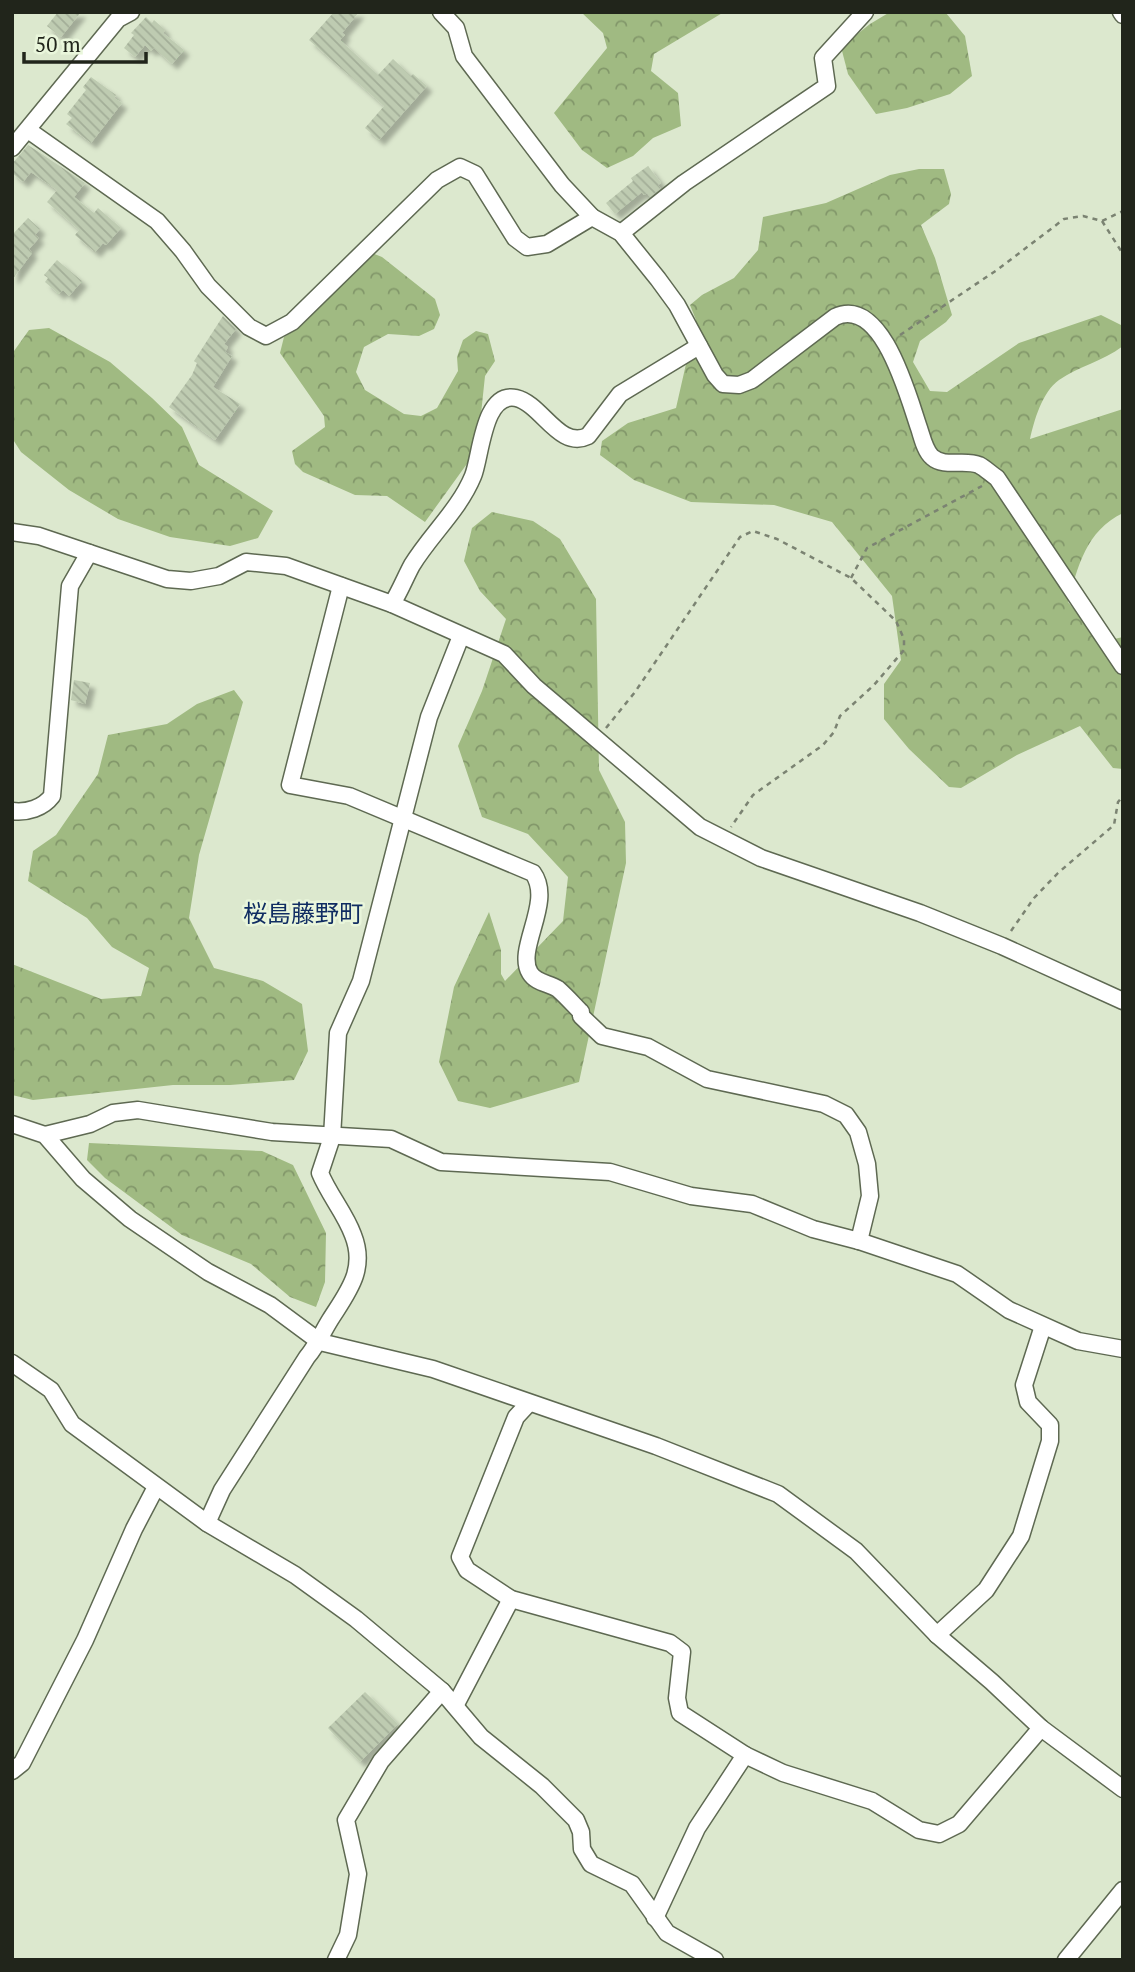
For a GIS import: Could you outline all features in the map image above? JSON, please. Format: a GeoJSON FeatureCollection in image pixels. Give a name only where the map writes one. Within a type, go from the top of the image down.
{"type":"FeatureCollection","features":[{"type":"Feature","properties":{"kind":"street"},"geometry":{"type":"LineString","coordinates":[[441,12],[456,28],[464,56],[562,185],[592,217],[621,233],[677,305],[715,375],[723,384],[731,386],[752,380],[835,317],[846,312],[860,315],[869,321],[880,334],[898,369],[932,457],[943,463],[964,461],[980,465],[997,478],[1123,666]]}},
{"type":"Feature","properties":{"kind":"street"},"geometry":{"type":"LineString","coordinates":[[621,233],[684,183],[827,86],[823,58],[865,12]]}},
{"type":"Feature","properties":{"kind":"street"},"geometry":{"type":"LineString","coordinates":[[12,148],[120,15]]}},
{"type":"Feature","properties":{"kind":"street"},"geometry":{"type":"LineString","coordinates":[[27,130],[157,221],[208,286],[249,327],[266,336],[292,322],[437,180],[460,167],[475,174],[515,238],[527,247],[547,244],[592,217]]}},
{"type":"Feature","properties":{"kind":"street"},"geometry":{"type":"LineString","coordinates":[[392,604],[411,566],[465,493],[474,475],[482,434],[490,415],[501,401],[512,398],[524,401],[566,436],[582,439],[588,436],[620,394],[699,346]]}},
{"type":"Feature","properties":{"kind":"street"},"geometry":{"type":"LineString","coordinates":[[12,532],[39,536],[167,579],[191,581],[219,576],[246,562],[286,566],[392,604],[504,654],[534,685],[700,827],[761,858],[920,913],[1002,946],[1123,1001]]}},
{"type":"Feature","properties":{"kind":"street"},"geometry":{"type":"LineString","coordinates":[[12,811],[33,810],[46,804],[52,796],[70,586],[89,553]]}},
{"type":"Feature","properties":{"kind":"street"},"geometry":{"type":"LineString","coordinates":[[341,586],[290,785],[349,796],[533,873],[541,889],[527,959],[529,971],[538,981],[560,991],[602,1036],[648,1047],[707,1079],[824,1104],[846,1115],[858,1132],[867,1164],[870,1196],[859,1241]]}},
{"type":"Feature","properties":{"kind":"street"},"geometry":{"type":"LineString","coordinates":[[207,1523],[222,1490],[307,1357],[320,1342],[328,1323],[352,1288],[358,1261],[354,1236],[320,1173],[332,1137],[338,1033],[361,981],[429,717],[461,636]]}},
{"type":"Feature","properties":{"kind":"street"},"geometry":{"type":"LineString","coordinates":[[45,1135],[90,1125],[113,1114],[138,1110],[272,1132],[391,1139],[441,1162],[610,1172],[691,1196],[752,1204],[813,1229],[859,1241],[957,1274],[1009,1310],[1043,1326],[1078,1340],[1123,1349]]}},
{"type":"Feature","properties":{"kind":"street"},"geometry":{"type":"LineString","coordinates":[[12,1124],[45,1135],[83,1179],[130,1219],[208,1272],[271,1306],[320,1342],[433,1369],[656,1446],[778,1494],[856,1551],[937,1635],[1041,1728],[1123,1788]]}},
{"type":"Feature","properties":{"kind":"street"},"geometry":{"type":"LineString","coordinates":[[937,1635],[986,1590],[1021,1536],[1050,1441],[1050,1425],[1028,1402],[1024,1385],[1043,1326]]}},
{"type":"Feature","properties":{"kind":"street"},"geometry":{"type":"LineString","coordinates":[[12,1363],[51,1390],[72,1424],[207,1523],[295,1575],[356,1619],[442,1691],[481,1737],[542,1786],[576,1820],[582,1849],[591,1864],[632,1884],[667,1933],[715,1960]]}},
{"type":"Feature","properties":{"kind":"street"},"geometry":{"type":"LineString","coordinates":[[529,1403],[516,1417],[460,1557],[467,1570],[511,1599],[670,1643],[682,1652],[677,1698],[680,1713],[745,1755],[783,1773],[872,1801],[919,1830],[939,1834],[958,1825],[1041,1728]]}},
{"type":"Feature","properties":{"kind":"street"},"geometry":{"type":"LineString","coordinates":[[17,1767],[85,1640],[134,1529],[156,1487]]}},
{"type":"Feature","properties":{"kind":"street"},"geometry":{"type":"LineString","coordinates":[[455,1706],[511,1599]]}},
{"type":"Feature","properties":{"kind":"street"},"geometry":{"type":"LineString","coordinates":[[336,1960],[348,1935],[358,1874],[346,1820],[381,1761],[442,1691]]}},
{"type":"Feature","properties":{"kind":"street"},"geometry":{"type":"LineString","coordinates":[[655,1918],[696,1828],[745,1755]]}},
{"type":"Feature","properties":{"kind":"street"},"geometry":{"type":"LineString","coordinates":[[1066,1960],[1123,1890]]}},
{"type":"Feature","properties":{"kind":"path"},"geometry":{"type":"LineString","coordinates":[[886,345],[997,270],[1064,219],[1083,216],[1102,221],[1123,211]]}},
{"type":"Feature","properties":{"kind":"path"},"geometry":{"type":"LineString","coordinates":[[1102,221],[1123,254]]}},
{"type":"Feature","properties":{"kind":"path"},"geometry":{"type":"LineString","coordinates":[[851,578],[867,548],[997,478]]}},
{"type":"Feature","properties":{"kind":"path"},"geometry":{"type":"LineString","coordinates":[[597,738],[635,692],[740,537],[753,531],[776,539],[851,578],[896,621],[904,639],[904,650],[874,685],[840,716],[834,732],[823,746],[753,794],[723,838]]}},
{"type":"Feature","properties":{"kind":"path"},"geometry":{"type":"LineString","coordinates":[[1002,946],[1042,889],[1114,825],[1118,802],[1123,796]]}},
{"type":"Feature","properties":{"kind":"green space"},"geometry":{"type":"Polygon","coordinates":[[[581,12],[724,12],[654,54],[651,71],[678,93],[681,126],[653,138],[633,156],[607,168],[582,150],[554,113],[607,48],[603,33],[581,12]]]}},
{"type":"Feature","properties":{"kind":"green space"},"geometry":{"type":"Polygon","coordinates":[[[890,12],[946,13],[965,36],[972,76],[950,94],[907,108],[876,114],[848,74],[841,47],[890,12]]]}},
{"type":"Feature","properties":{"kind":"green space"},"geometry":{"type":"Polygon","coordinates":[[[919,169],[944,169],[951,194],[949,204],[921,225],[935,258],[952,315],[920,341],[913,362],[930,391],[947,392],[1019,343],[1101,315],[1123,326],[1123,346],[1053,385],[1040,407],[1030,439],[1123,409],[1123,513],[1100,529],[1085,551],[1068,602],[1101,642],[1123,637],[1123,769],[1113,768],[1080,726],[1017,755],[961,788],[949,787],[909,749],[884,719],[884,684],[901,660],[892,596],[832,522],[774,505],[691,502],[634,480],[600,455],[602,441],[628,423],[676,408],[696,320],[690,305],[702,295],[734,278],[758,250],[763,217],[826,203],[890,175],[919,169]]]}},
{"type":"Feature","properties":{"kind":"green space"},"geometry":{"type":"Polygon","coordinates":[[[372,253],[382,257],[435,299],[440,315],[434,329],[419,336],[388,334],[364,347],[356,372],[365,390],[404,414],[421,416],[437,408],[458,371],[457,357],[463,340],[476,331],[488,334],[495,361],[485,376],[481,414],[469,461],[425,522],[387,496],[355,495],[303,472],[295,464],[292,451],[325,427],[324,416],[280,353],[284,337],[301,326],[372,253]]]}},
{"type":"Feature","properties":{"kind":"green space"},"geometry":{"type":"Polygon","coordinates":[[[49,328],[110,362],[182,427],[199,465],[273,511],[258,538],[230,546],[170,537],[118,519],[69,490],[21,452],[12,438],[14,351],[29,330],[49,328]]]}},
{"type":"Feature","properties":{"kind":"green space"},"geometry":{"type":"Polygon","coordinates":[[[492,512],[533,521],[560,539],[596,599],[599,770],[625,822],[626,863],[579,1082],[490,1108],[458,1101],[439,1062],[454,987],[489,912],[501,950],[501,974],[505,981],[563,921],[568,877],[528,834],[482,817],[458,746],[482,691],[506,619],[480,591],[464,561],[472,528],[492,512]]]}},
{"type":"Feature","properties":{"kind":"green space"},"geometry":{"type":"Polygon","coordinates":[[[234,690],[243,702],[199,855],[189,918],[214,968],[263,981],[302,1004],[308,1051],[294,1080],[230,1085],[173,1085],[33,1100],[12,1095],[12,964],[101,999],[141,996],[149,968],[112,947],[87,918],[28,881],[33,851],[56,835],[98,774],[108,735],[167,724],[197,704],[234,690]]]}},
{"type":"Feature","properties":{"kind":"green space"},"geometry":{"type":"Polygon","coordinates":[[[89,1143],[262,1151],[293,1165],[326,1233],[325,1282],[316,1307],[290,1297],[251,1264],[182,1235],[105,1178],[87,1160],[89,1143]]]}},
{"type":"Feature","properties":{"kind":"building"},"geometry":{"type":"Polygon","coordinates":[[[58,12],[81,12],[61,37],[47,26],[58,12]]]}},
{"type":"Feature","properties":{"kind":"building"},"geometry":{"type":"Polygon","coordinates":[[[334,12],[359,12],[342,33],[345,35],[340,40],[378,75],[393,59],[411,76],[413,74],[427,86],[379,140],[365,128],[384,106],[309,40],[334,12]]]}},
{"type":"Feature","properties":{"kind":"building"},"geometry":{"type":"Polygon","coordinates":[[[146,17],[152,23],[154,20],[165,30],[163,33],[184,50],[172,64],[154,48],[151,51],[145,45],[135,57],[124,48],[134,35],[131,33],[146,17]]]}},
{"type":"Feature","properties":{"kind":"building"},"geometry":{"type":"Polygon","coordinates":[[[91,77],[116,95],[114,98],[122,103],[91,143],[66,124],[72,118],[67,114],[86,90],[83,87],[91,77]]]}},
{"type":"Feature","properties":{"kind":"building"},"geometry":{"type":"Polygon","coordinates":[[[28,145],[85,183],[74,197],[94,213],[98,208],[121,228],[106,245],[103,243],[95,252],[75,235],[79,230],[47,202],[57,190],[31,172],[23,182],[12,173],[12,164],[28,145]]]}},
{"type":"Feature","properties":{"kind":"building"},"geometry":{"type":"Polygon","coordinates":[[[648,166],[661,183],[658,185],[661,188],[650,197],[642,192],[615,214],[606,203],[633,181],[631,178],[648,166]]]}},
{"type":"Feature","properties":{"kind":"building"},"geometry":{"type":"Polygon","coordinates":[[[28,218],[40,229],[35,235],[39,238],[29,249],[32,253],[12,280],[12,235],[28,218]]]}},
{"type":"Feature","properties":{"kind":"building"},"geometry":{"type":"Polygon","coordinates":[[[57,260],[82,281],[69,296],[63,290],[59,294],[45,282],[48,278],[44,275],[57,260]]]}},
{"type":"Feature","properties":{"kind":"building"},"geometry":{"type":"Polygon","coordinates":[[[223,316],[236,329],[224,344],[228,347],[225,352],[232,356],[213,387],[240,404],[215,440],[169,407],[192,375],[197,363],[194,361],[223,316]]]}},
{"type":"Feature","properties":{"kind":"building"},"geometry":{"type":"Polygon","coordinates":[[[74,680],[90,683],[85,704],[71,700],[74,680]]]}},
{"type":"Feature","properties":{"kind":"building"},"geometry":{"type":"Polygon","coordinates":[[[365,1692],[398,1724],[360,1762],[328,1728],[365,1692]]]}},
{"type":"Feature","properties":{"kind":"district","name":"桜島藤野町"},"geometry":{"type":"Point","coordinates":[303,914]}}]}
